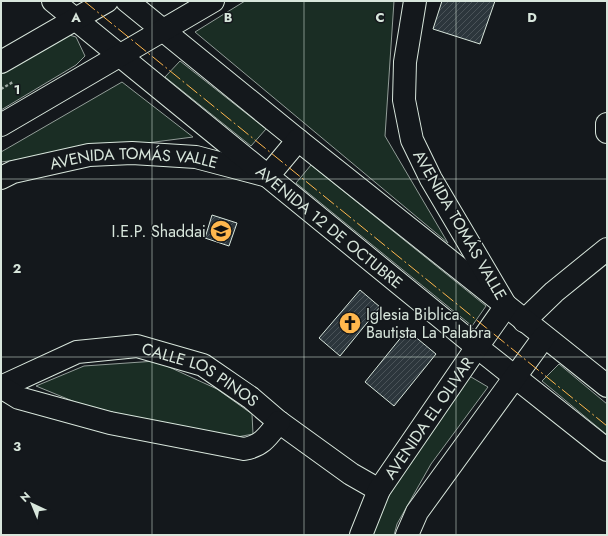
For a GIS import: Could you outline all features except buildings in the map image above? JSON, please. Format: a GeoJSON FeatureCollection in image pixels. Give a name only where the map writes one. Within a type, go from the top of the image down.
{"type":"FeatureCollection","features":[{"type":"Feature","properties":{"kind":"main road","name":"AVENIDA 12 DE OCTUBRE"},"geometry":{"type":"LineString","coordinates":[[53,1],[477,347],[607,450]]}},
{"type":"Feature","properties":{"kind":"main road"},"geometry":{"type":"LineString","coordinates":[[1,62],[107,1]]}},
{"type":"Feature","properties":{"kind":"main road"},"geometry":{"type":"LineString","coordinates":[[127,1],[298,140],[607,386]]}},
{"type":"Feature","properties":{"kind":"main road"},"geometry":{"type":"LineString","coordinates":[[1,125],[122,56],[213,1]]}},
{"type":"Feature","properties":{"kind":"main road","name":"AVENIDA TOMÁS VALLE"},"geometry":{"type":"LineString","coordinates":[[415,1],[405,62],[404,100],[412,140],[431,179],[506,306]]}},
{"type":"Feature","properties":{"kind":"main road"},"geometry":{"type":"LineString","coordinates":[[607,124],[607,132]]}},
{"type":"Feature","properties":{"kind":"main road"},"geometry":{"type":"LineString","coordinates":[[268,176],[298,140]]}},
{"type":"Feature","properties":{"kind":"main road","name":"AVENIDA TOMÁS VALLE"},"geometry":{"type":"LineString","coordinates":[[1,178],[13,172],[89,155],[132,153],[196,157],[268,176]]}},
{"type":"Feature","properties":{"kind":"main road"},"geometry":{"type":"LineString","coordinates":[[524,320],[554,292],[607,249]]}},
{"type":"Feature","properties":{"kind":"main road","name":"AVENIDA EL OLIVAR"},"geometry":{"type":"LineString","coordinates":[[361,535],[379,490],[506,306]]}},
{"type":"Feature","properties":{"kind":"main road"},"geometry":{"type":"LineString","coordinates":[[407,535],[417,512],[544,337]]}},
{"type":"Feature","properties":{"kind":"main road","name":"CALLE LOS PINOS"},"geometry":{"type":"LineString","coordinates":[[1,387],[77,352],[137,346],[203,365],[251,398],[279,422],[351,474],[379,490]]}},
{"type":"Feature","properties":{"kind":"main road"},"geometry":{"type":"LineString","coordinates":[[1,387],[19,398],[110,423],[244,449],[255,447],[265,441],[279,422]]}},
{"type":"Feature","properties":{"kind":"green space"},"geometry":{"type":"Polygon","coordinates":[[[245,1],[394,1],[385,136],[448,243],[195,32],[245,1]]]}},
{"type":"Feature","properties":{"kind":"green space"},"geometry":{"type":"Polygon","coordinates":[[[66,34],[76,37],[85,56],[76,65],[1,110],[1,71],[66,34]]]}},
{"type":"Feature","properties":{"kind":"green space"},"geometry":{"type":"Polygon","coordinates":[[[180,61],[266,129],[251,146],[165,77],[180,61]]]}},
{"type":"Feature","properties":{"kind":"green space"},"geometry":{"type":"Polygon","coordinates":[[[122,82],[193,137],[1,162],[1,152],[122,82]]]}},
{"type":"Feature","properties":{"kind":"green space"},"geometry":{"type":"Polygon","coordinates":[[[311,165],[486,306],[472,326],[296,183],[311,165]]]}},
{"type":"Feature","properties":{"kind":"green space"},"geometry":{"type":"Polygon","coordinates":[[[156,361],[217,389],[252,414],[253,434],[232,438],[92,409],[36,386],[84,366],[156,361]]]}},
{"type":"Feature","properties":{"kind":"green space"},"geometry":{"type":"Polygon","coordinates":[[[559,364],[607,404],[607,435],[542,381],[559,364]]]}},
{"type":"Feature","properties":{"kind":"green space"},"geometry":{"type":"Polygon","coordinates":[[[466,374],[488,387],[431,464],[397,524],[394,535],[370,535],[392,483],[466,374]]]}},
{"type":"Feature","properties":{"kind":"power"},"geometry":{"type":"LineString","coordinates":[[84,1],[607,426]]}},
{"type":"Feature","properties":{"kind":"place","name":"I.E.P. Shaddai"},"geometry":{"type":"Point","coordinates":[221,231]}},
{"type":"Feature","properties":{"kind":"place","name":"Iglesia Biblica Bautista La Palabra"},"geometry":{"type":"Point","coordinates":[350,323]}}]}
